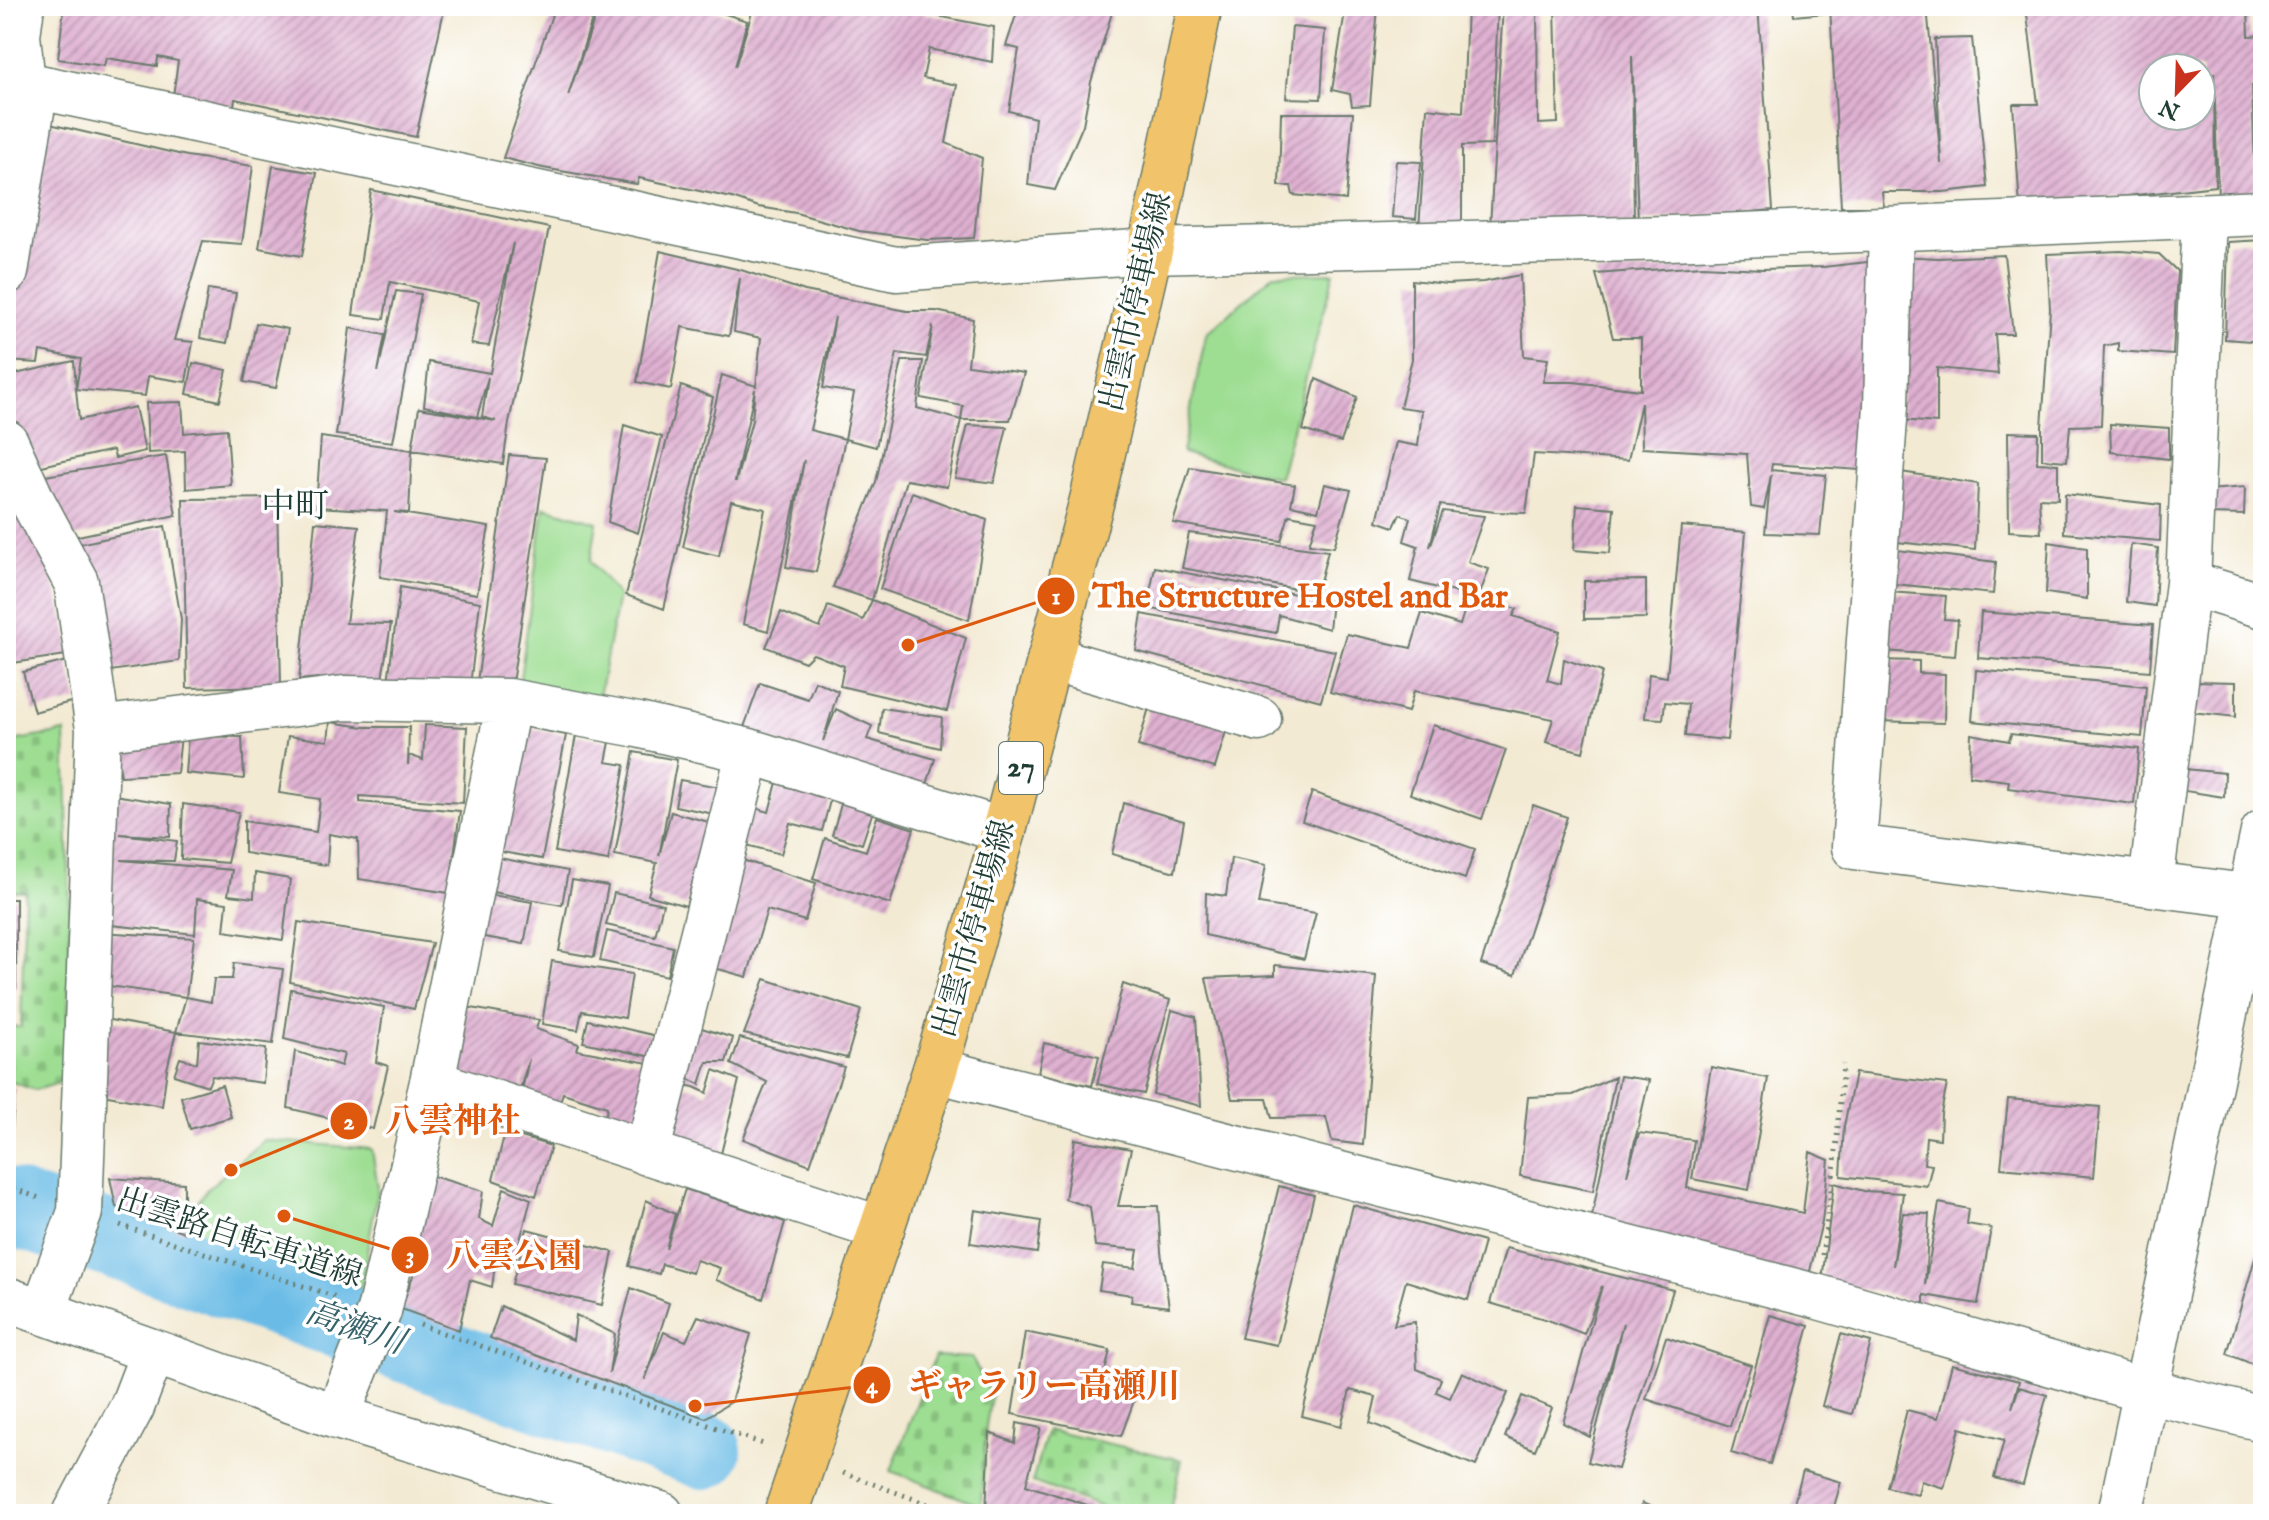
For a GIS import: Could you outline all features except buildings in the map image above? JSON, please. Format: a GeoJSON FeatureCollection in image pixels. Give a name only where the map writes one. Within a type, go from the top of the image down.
{"type":"FeatureCollection","features":[{"type":"Feature","properties":{"kind":"main road","name":"出雲市停車場線"},"geometry":{"type":"LineString","coordinates":[[786,1514],[935,1070],[1004,831],[1092,500],[1150,251],[1200,6]]}},
{"type":"Feature","properties":{"kind":"street"},"geometry":{"type":"LineString","coordinates":[[6,272],[32,111],[14,82],[22,6]]}},
{"type":"Feature","properties":{"kind":"street"},"geometry":{"type":"LineString","coordinates":[[14,82],[896,269],[1150,251],[1891,229],[2263,213]]}},
{"type":"Feature","properties":{"kind":"street"},"geometry":{"type":"LineString","coordinates":[[2151,884],[2188,583],[2204,217]]}},
{"type":"Feature","properties":{"kind":"street"},"geometry":{"type":"LineString","coordinates":[[1891,229],[1886,406],[1854,847],[2256,898]]}},
{"type":"Feature","properties":{"kind":"street"},"geometry":{"type":"LineString","coordinates":[[6,442],[33,502],[76,582],[98,729],[80,1212],[24,1305],[337,1417],[661,1514]]}},
{"type":"Feature","properties":{"kind":"street"},"geometry":{"type":"LineString","coordinates":[[2188,583],[2263,606]]}},
{"type":"Feature","properties":{"kind":"street"},"geometry":{"type":"LineString","coordinates":[[1050,658],[1259,719]]}},
{"type":"Feature","properties":{"kind":"street"},"geometry":{"type":"LineString","coordinates":[[98,729],[344,698],[509,701],[638,725],[749,751],[1004,831]]}},
{"type":"Feature","properties":{"kind":"street"},"geometry":{"type":"LineString","coordinates":[[337,1417],[379,1311],[432,1082],[509,701]]}},
{"type":"Feature","properties":{"kind":"street"},"geometry":{"type":"LineString","coordinates":[[647,1153],[749,751]]}},
{"type":"Feature","properties":{"kind":"street"},"geometry":{"type":"LineString","coordinates":[[2120,1514],[2256,898],[2263,832]]}},
{"type":"Feature","properties":{"kind":"street"},"geometry":{"type":"LineString","coordinates":[[935,1070],[1815,1296],[2146,1391],[2263,1419]]}},
{"type":"Feature","properties":{"kind":"street"},"geometry":{"type":"LineString","coordinates":[[432,1082],[882,1229]]}},
{"type":"Feature","properties":{"kind":"street"},"geometry":{"type":"LineString","coordinates":[[75,1514],[132,1407],[153,1352]]}},
{"type":"Feature","properties":{"kind":"path"},"geometry":{"type":"LineString","coordinates":[[1815,1296],[1835,1163],[1843,1064]]}},
{"type":"Feature","properties":{"kind":"path","name":"出雲路自転車道線"},"geometry":{"type":"LineString","coordinates":[[6,1186],[379,1311],[955,1514]]}},
{"type":"Feature","properties":{"kind":"green space"},"geometry":{"type":"Polygon","coordinates":[[[1334,273],[1279,478],[1182,453],[1206,334],[1274,274],[1334,273]]]}},
{"type":"Feature","properties":{"kind":"green space"},"geometry":{"type":"Polygon","coordinates":[[[544,507],[597,522],[591,561],[618,596],[597,707],[518,693],[544,507]]]}},
{"type":"Feature","properties":{"kind":"green space"},"geometry":{"type":"Polygon","coordinates":[[[65,732],[70,915],[67,1081],[35,1090],[6,1080],[6,1027],[21,1027],[25,892],[6,891],[6,742],[65,732]]]}},
{"type":"Feature","properties":{"kind":"green space"},"geometry":{"type":"Polygon","coordinates":[[[264,1140],[372,1149],[378,1188],[361,1288],[192,1230],[198,1202],[207,1189],[264,1140]]]}},
{"type":"Feature","properties":{"kind":"green space"},"geometry":{"type":"Polygon","coordinates":[[[935,1356],[972,1358],[991,1396],[981,1506],[891,1471],[935,1356]]]}},
{"type":"Feature","properties":{"kind":"green space"},"geometry":{"type":"Polygon","coordinates":[[[1047,1430],[1182,1460],[1170,1514],[1121,1514],[1032,1482],[1047,1430]]]}},
{"type":"Feature","properties":{"kind":"waterway","name":"高瀬川"},"geometry":{"type":"LineString","coordinates":[[6,1206],[133,1247],[704,1451]]}},
{"type":"Feature","properties":{"kind":"place","name":"The Structure Hostel and Bar"},"geometry":{"type":"Point","coordinates":[908,645]}},
{"type":"Feature","properties":{"kind":"place","name":"八雲神社"},"geometry":{"type":"Point","coordinates":[231,1170]}},
{"type":"Feature","properties":{"kind":"place","name":"八雲公園"},"geometry":{"type":"Point","coordinates":[284,1216]}},
{"type":"Feature","properties":{"kind":"place","name":"ギャラリー高瀬川"},"geometry":{"type":"Point","coordinates":[695,1406]}},
{"type":"Feature","properties":{"kind":"district","name":"中町"},"geometry":{"type":"Point","coordinates":[295,507]}}]}
